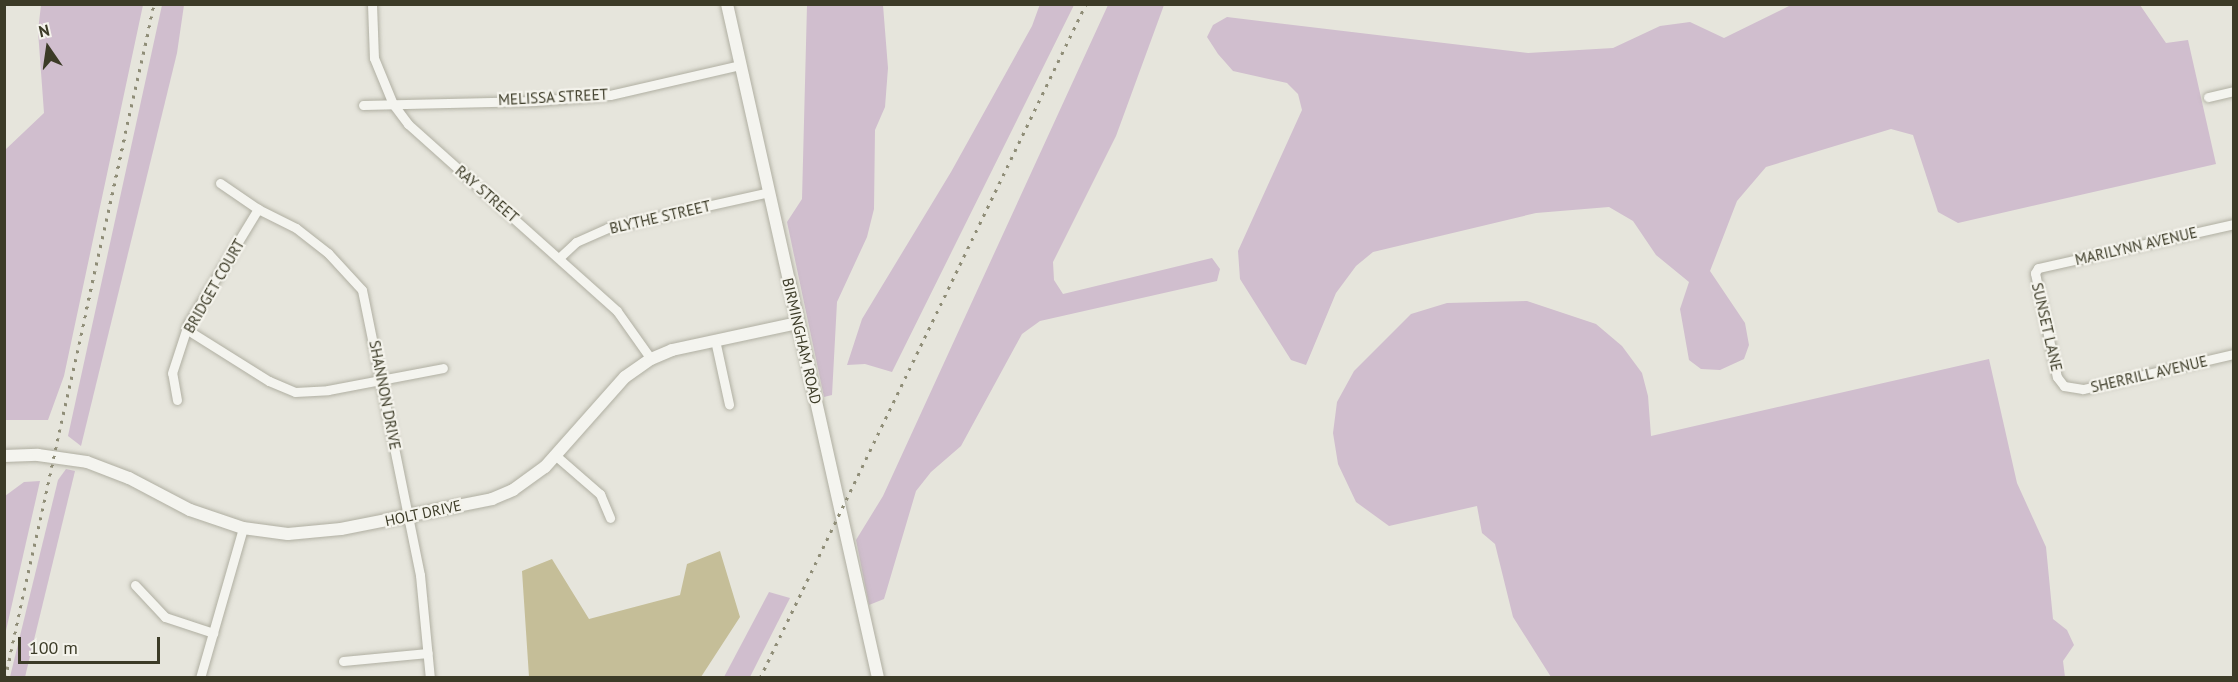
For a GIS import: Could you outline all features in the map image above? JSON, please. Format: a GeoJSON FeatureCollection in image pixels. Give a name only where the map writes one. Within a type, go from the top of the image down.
{"type":"FeatureCollection","features":[{"type":"Feature","properties":{"kind":"street","name":"RAY STREET"},"geometry":{"type":"LineString","coordinates":[[372,4],[374,58],[393,104],[408,124],[560,257],[617,311],[651,359]]}},
{"type":"Feature","properties":{"kind":"street","name":"BIRMINGHAM ROAD"},"geometry":{"type":"LineString","coordinates":[[727,4],[878,678]]}},
{"type":"Feature","properties":{"kind":"street","name":"MELISSA STREET"},"geometry":{"type":"LineString","coordinates":[[363,105],[610,95],[740,65]]}},
{"type":"Feature","properties":{"kind":"street"},"geometry":{"type":"LineString","coordinates":[[2208,97],[2234,91]]}},
{"type":"Feature","properties":{"kind":"street","name":"SHANNON DRIVE"},"geometry":{"type":"LineString","coordinates":[[220,183],[258,209],[296,228],[358,283],[369,314],[420,575],[430,678]]}},
{"type":"Feature","properties":{"kind":"street","name":"BLYTHE STREET"},"geometry":{"type":"LineString","coordinates":[[560,257],[576,242],[608,228],[769,192]]}},
{"type":"Feature","properties":{"kind":"street","name":"BRIDGET COURT"},"geometry":{"type":"LineString","coordinates":[[177,400],[172,373],[186,329],[258,209]]}},
{"type":"Feature","properties":{"kind":"street","name":"MARILYNN AVENUE"},"geometry":{"type":"LineString","coordinates":[[2038,268],[2234,224]]}},
{"type":"Feature","properties":{"kind":"street","name":"SUNSET LANE"},"geometry":{"type":"LineString","coordinates":[[2038,268],[2035,273],[2057,376],[2064,386]]}},
{"type":"Feature","properties":{"kind":"street","name":"HOLT DRIVE"},"geometry":{"type":"LineString","coordinates":[[4,456],[38,455],[87,462],[129,478],[190,510],[243,528],[309,533],[409,516],[492,498],[513,490],[530,480],[613,389],[651,359],[715,340],[798,323]]}},
{"type":"Feature","properties":{"kind":"street"},"geometry":{"type":"LineString","coordinates":[[186,329],[269,381],[295,392],[314,392],[443,368]]}},
{"type":"Feature","properties":{"kind":"street"},"geometry":{"type":"LineString","coordinates":[[715,340],[729,404]]}},
{"type":"Feature","properties":{"kind":"street","name":"SHERRILL AVENUE"},"geometry":{"type":"LineString","coordinates":[[2064,386],[2083,389],[2234,354]]}},
{"type":"Feature","properties":{"kind":"street"},"geometry":{"type":"LineString","coordinates":[[555,455],[600,494],[610,518]]}},
{"type":"Feature","properties":{"kind":"street"},"geometry":{"type":"LineString","coordinates":[[200,678],[243,528]]}},
{"type":"Feature","properties":{"kind":"street"},"geometry":{"type":"LineString","coordinates":[[135,585],[165,616],[213,633]]}},
{"type":"Feature","properties":{"kind":"street"},"geometry":{"type":"LineString","coordinates":[[343,661],[428,653]]}},
{"type":"Feature","properties":{"kind":"shaded area"},"geometry":{"type":"Polygon","coordinates":[[[1040,4],[1074,5],[892,372],[865,364],[847,365],[862,319],[951,172],[1032,26],[1040,4]]]}},
{"type":"Feature","properties":{"kind":"shaded area"},"geometry":{"type":"Polygon","coordinates":[[[41,5],[143,5],[64,376],[48,420],[5,420],[5,150],[44,113],[38,31],[41,5]]]}},
{"type":"Feature","properties":{"kind":"shaded area"},"geometry":{"type":"Polygon","coordinates":[[[162,5],[184,5],[177,53],[81,446],[68,436],[162,5]]]}},
{"type":"Feature","properties":{"kind":"shaded area"},"geometry":{"type":"Polygon","coordinates":[[[807,5],[883,5],[888,68],[885,107],[875,130],[874,209],[867,237],[837,302],[832,395],[824,397],[787,222],[802,199],[807,5]]]}},
{"type":"Feature","properties":{"kind":"shaded area"},"geometry":{"type":"Polygon","coordinates":[[[1108,5],[1164,5],[1116,136],[1053,262],[1054,280],[1063,294],[1212,258],[1220,269],[1217,281],[1040,321],[1022,334],[961,446],[931,472],[916,491],[884,599],[869,605],[856,540],[883,496],[1108,5]]]}},
{"type":"Feature","properties":{"kind":"shaded area"},"geometry":{"type":"Polygon","coordinates":[[[1791,5],[2140,5],[2166,43],[2188,40],[2216,164],[1958,223],[1938,212],[1913,135],[1891,129],[1766,167],[1737,201],[1710,271],[1745,323],[1749,345],[1744,359],[1720,370],[1701,369],[1689,360],[1680,309],[1689,282],[1656,255],[1633,221],[1609,207],[1536,213],[1373,252],[1356,266],[1336,293],[1306,365],[1291,360],[1240,279],[1238,251],[1302,110],[1298,94],[1287,83],[1233,71],[1218,54],[1207,37],[1213,25],[1227,17],[1528,53],[1613,48],[1660,26],[1690,22],[1724,38],[1791,5]]]}},
{"type":"Feature","properties":{"kind":"shaded area"},"geometry":{"type":"Polygon","coordinates":[[[1527,301],[1596,324],[1622,346],[1642,373],[1648,396],[1651,436],[1989,359],[2017,483],[2046,547],[2053,619],[2067,630],[2074,645],[2063,661],[2065,677],[1551,677],[1513,617],[1495,544],[1482,533],[1477,506],[1389,526],[1356,502],[1338,464],[1333,433],[1337,402],[1354,371],[1411,314],[1447,303],[1527,301]]]}},
{"type":"Feature","properties":{"kind":"shaded area"},"geometry":{"type":"Polygon","coordinates":[[[66,469],[75,471],[25,677],[10,677],[58,480],[66,469]]]}},
{"type":"Feature","properties":{"kind":"shaded area"},"geometry":{"type":"Polygon","coordinates":[[[40,481],[5,635],[5,496],[24,482],[40,481]]]}},
{"type":"Feature","properties":{"kind":"shaded area"},"geometry":{"type":"Polygon","coordinates":[[[720,551],[740,617],[701,677],[529,677],[522,571],[552,559],[589,619],[680,595],[687,564],[720,551]]]}},
{"type":"Feature","properties":{"kind":"shaded area"},"geometry":{"type":"Polygon","coordinates":[[[769,592],[790,598],[750,677],[724,677],[769,592]]]}},
{"type":"Feature","properties":{"kind":"railway"},"geometry":{"type":"LineString","coordinates":[[5,678],[154,4]]}},
{"type":"Feature","properties":{"kind":"railway"},"geometry":{"type":"LineString","coordinates":[[760,678],[1086,4]]}}]}
